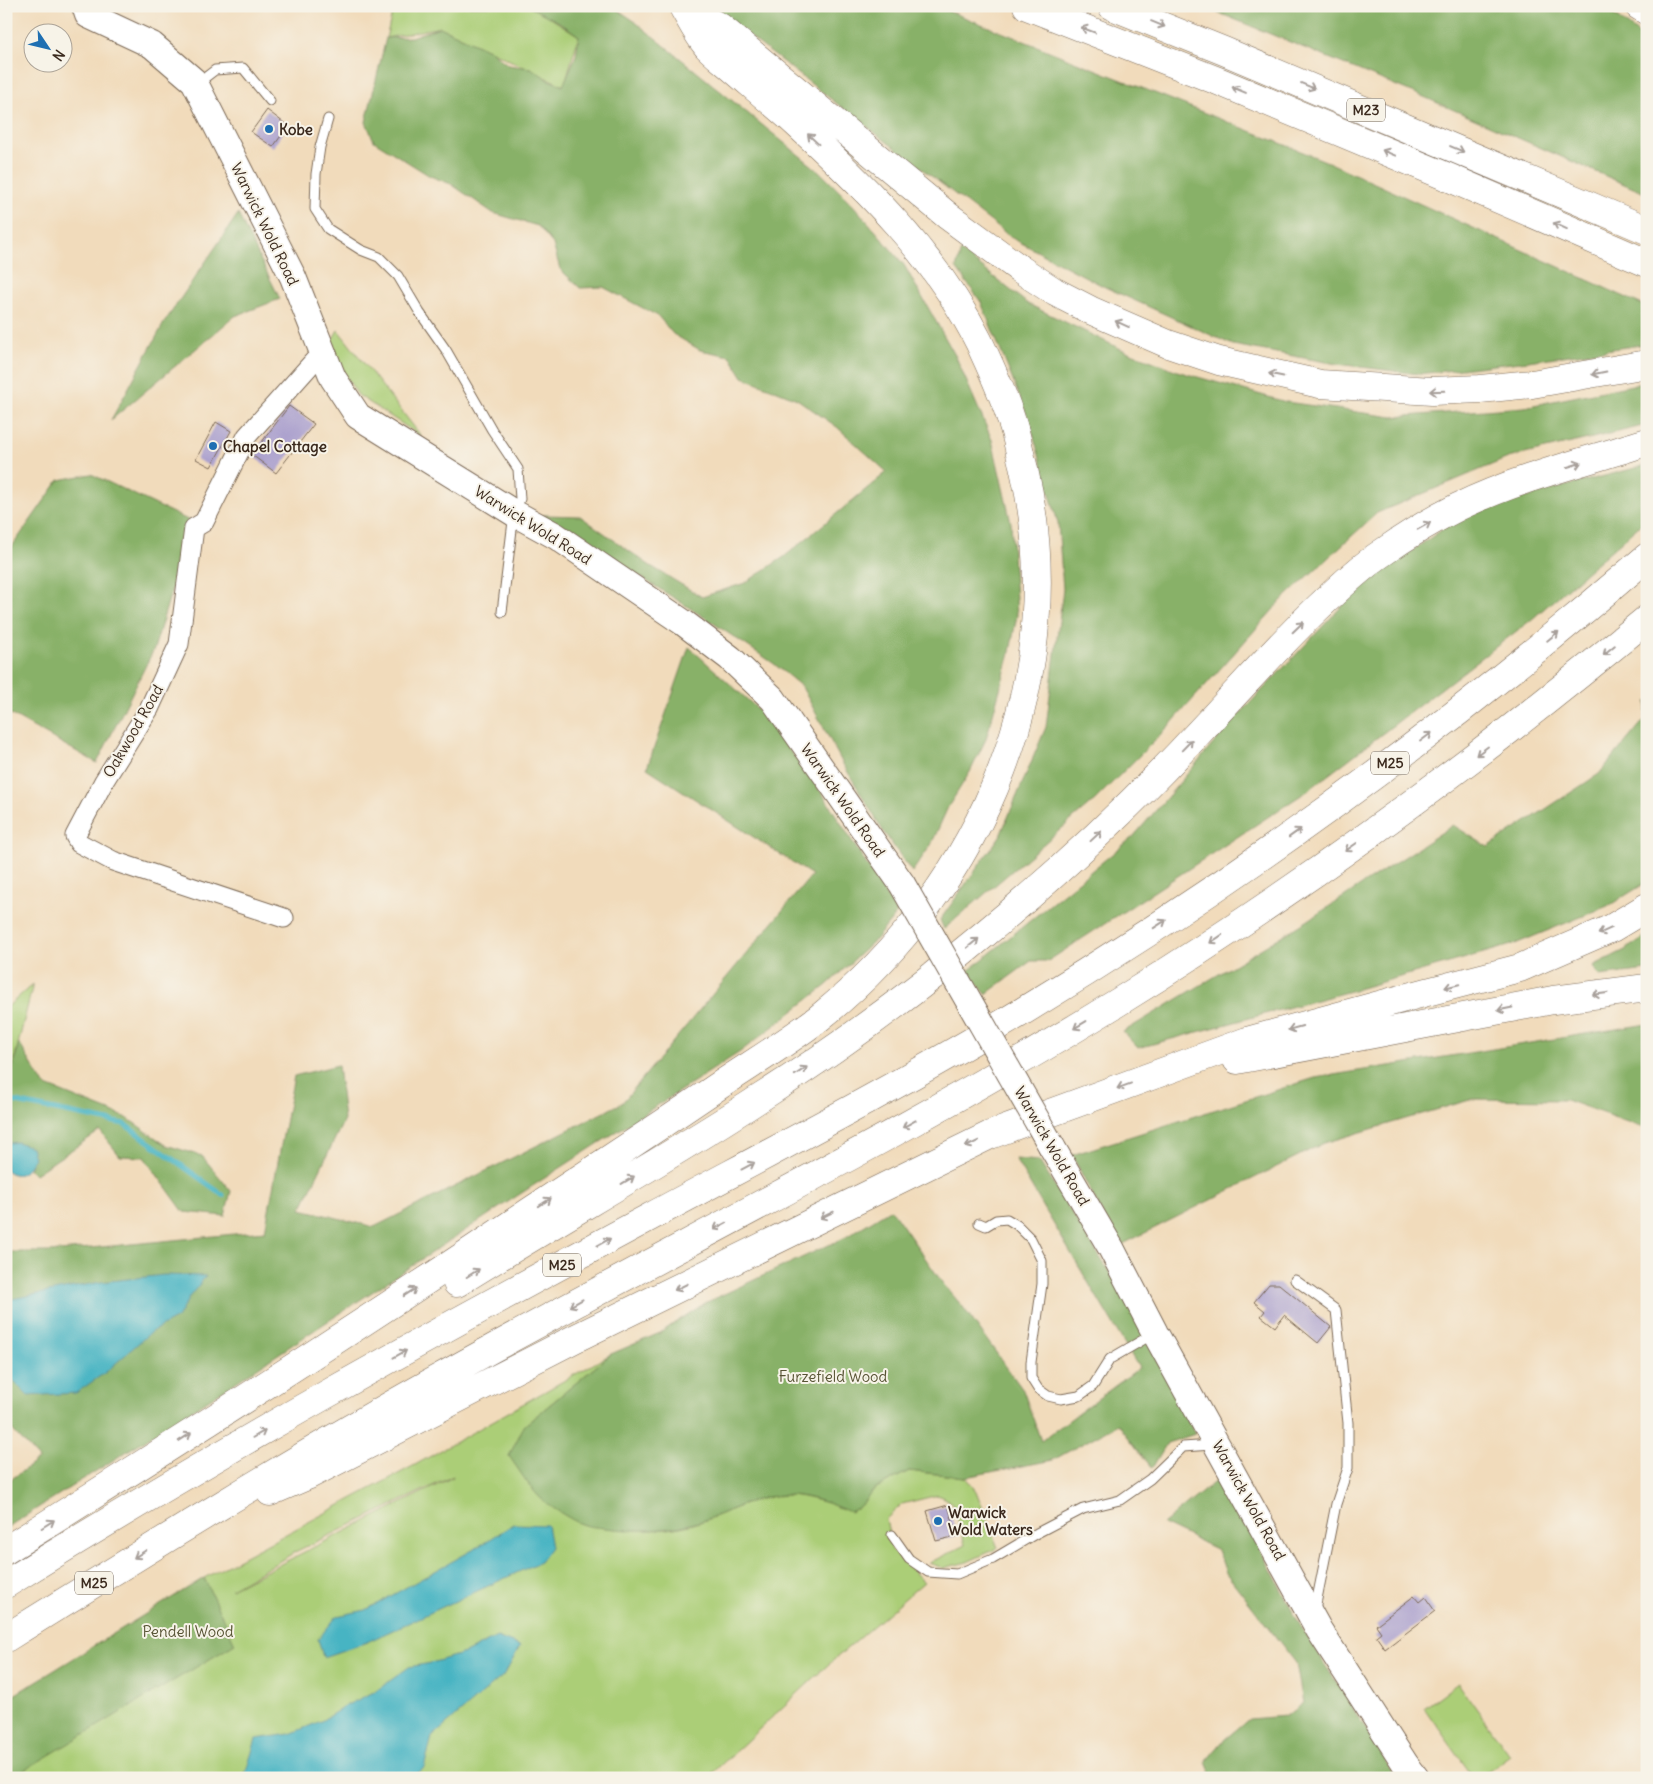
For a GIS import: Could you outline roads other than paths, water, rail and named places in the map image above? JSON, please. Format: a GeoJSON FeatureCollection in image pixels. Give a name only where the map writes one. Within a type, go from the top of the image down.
{"type":"FeatureCollection","features":[{"type":"Feature","properties":{"kind":"highway","name":"M23"},"geometry":{"type":"LineString","coordinates":[[1027,6],[1227,85],[1450,178],[1647,264]]}},
{"type":"Feature","properties":{"kind":"highway","name":"M23"},"geometry":{"type":"LineString","coordinates":[[1112,6],[1224,50],[1647,230]]}},
{"type":"Feature","properties":{"kind":"highway"},"geometry":{"type":"LineString","coordinates":[[1639,6],[1647,11]]}},
{"type":"Feature","properties":{"kind":"highway"},"geometry":{"type":"LineString","coordinates":[[682,8],[720,27],[948,216],[1020,270],[1055,292],[1090,310],[1168,344],[1219,361],[1320,384],[1422,391],[1480,389],[1532,384],[1647,364]]}},
{"type":"Feature","properties":{"kind":"highway"},"geometry":{"type":"LineString","coordinates":[[6,1550],[385,1308],[817,1019],[873,969],[914,922],[964,851],[982,818],[999,780],[1014,738],[1025,693],[1034,644],[1037,593],[1036,551],[1030,494],[1013,425],[1000,390],[978,339],[955,300],[904,234],[848,172],[793,120],[706,44],[682,8]]}},
{"type":"Feature","properties":{"kind":"highway"},"geometry":{"type":"LineString","coordinates":[[115,1516],[254,1413],[490,1262],[668,1156],[760,1098],[844,1042],[912,992],[992,928],[1106,827],[1201,731],[1293,631],[1343,584],[1379,555],[1457,508],[1499,490],[1542,474],[1647,442]]}},
{"type":"Feature","properties":{"kind":"highway","name":"M25"},"geometry":{"type":"LineString","coordinates":[[6,1584],[115,1516],[391,1359],[874,1097],[1059,988],[1204,895],[1350,794],[1498,681],[1647,557]]}},
{"type":"Feature","properties":{"kind":"highway","name":"M25"},"geometry":{"type":"LineString","coordinates":[[6,1638],[181,1528],[321,1445],[442,1376],[909,1124],[1121,1000],[1268,904],[1357,842],[1502,735],[1647,619]]}},
{"type":"Feature","properties":{"kind":"highway"},"geometry":{"type":"LineString","coordinates":[[181,1528],[307,1476],[584,1334],[990,1135],[1247,1042],[1520,968],[1612,928],[1647,907]]}},
{"type":"Feature","properties":{"kind":"highway"},"geometry":{"type":"LineString","coordinates":[[1170,1070],[1254,1058],[1553,1000],[1647,988]]}},
{"type":"Feature","properties":{"kind":"street","name":"Warwick Wold Road"},"geometry":{"type":"LineString","coordinates":[[85,6],[88,15],[152,45],[194,81],[293,277],[334,378],[358,416],[514,513],[556,536],[684,622],[730,658],[773,699],[902,884],[1110,1248],[1155,1333],[1329,1646],[1416,1778]]}},
{"type":"Feature","properties":{"kind":"street","name":"Oakwood Road"},"geometry":{"type":"LineString","coordinates":[[284,918],[114,861],[79,842],[76,836],[104,781],[149,709],[179,644],[194,528],[204,522],[247,436],[322,352]]}},
{"type":"Feature","properties":{"kind":"lane"},"geometry":{"type":"LineString","coordinates":[[196,85],[215,70],[243,68],[270,102]]}},
{"type":"Feature","properties":{"kind":"lane"},"geometry":{"type":"LineString","coordinates":[[328,119],[320,147],[316,174],[316,208],[328,229],[361,250],[379,257],[398,276],[420,313],[446,350],[492,430],[518,468],[520,499],[514,513],[502,612]]}},
{"type":"Feature","properties":{"kind":"lane"},"geometry":{"type":"LineString","coordinates":[[979,1223],[986,1226],[996,1220],[1007,1219],[1031,1239],[1042,1260],[1042,1284],[1031,1378],[1038,1388],[1048,1396],[1061,1399],[1079,1396],[1093,1386],[1110,1359],[1155,1333]]}},
{"type":"Feature","properties":{"kind":"lane"},"geometry":{"type":"LineString","coordinates":[[1295,1280],[1336,1310],[1348,1423],[1348,1468],[1336,1504],[1313,1616]]}},
{"type":"Feature","properties":{"kind":"lane"},"geometry":{"type":"LineString","coordinates":[[892,1535],[909,1559],[928,1572],[957,1574],[993,1559],[1037,1533],[1084,1509],[1120,1500],[1150,1479],[1182,1447],[1218,1444]]}},
{"type":"Feature","properties":{"kind":"water"},"geometry":{"type":"Polygon","coordinates":[[[17,1142],[31,1147],[34,1158],[23,1173],[15,1174],[6,1170],[6,1147],[9,1143],[17,1142]]]}},
{"type":"Feature","properties":{"kind":"water"},"geometry":{"type":"Polygon","coordinates":[[[164,1275],[206,1276],[190,1296],[177,1318],[151,1332],[106,1372],[76,1393],[28,1396],[6,1374],[6,1300],[101,1282],[164,1275]]]}},
{"type":"Feature","properties":{"kind":"water"},"geometry":{"type":"Polygon","coordinates":[[[514,1524],[547,1525],[551,1547],[540,1562],[367,1642],[323,1657],[318,1639],[337,1616],[366,1610],[476,1548],[514,1524]]]}},
{"type":"Feature","properties":{"kind":"water"},"geometry":{"type":"Polygon","coordinates":[[[497,1637],[520,1646],[505,1674],[432,1737],[424,1768],[412,1778],[244,1778],[256,1739],[290,1734],[321,1721],[347,1705],[376,1691],[409,1667],[465,1653],[497,1637]]]}},
{"type":"Feature","properties":{"kind":"waterway"},"geometry":{"type":"LineString","coordinates":[[6,1100],[124,1124],[223,1195]]}},
{"type":"Feature","properties":{"kind":"place","name":"Kobe"},"geometry":{"type":"Point","coordinates":[269,129]}},
{"type":"Feature","properties":{"kind":"place","name":"Chapel Cottage"},"geometry":{"type":"Point","coordinates":[213,446]}},
{"type":"Feature","properties":{"kind":"place","name":"Warwick Wold Waters"},"geometry":{"type":"Point","coordinates":[938,1521]}},
{"type":"Feature","properties":{"kind":"park label","name":"Furzefield Wood"},"geometry":{"type":"Point","coordinates":[833,1376]}},
{"type":"Feature","properties":{"kind":"park label","name":"Pendell Wood"},"geometry":{"type":"Point","coordinates":[188,1631]}}]}
